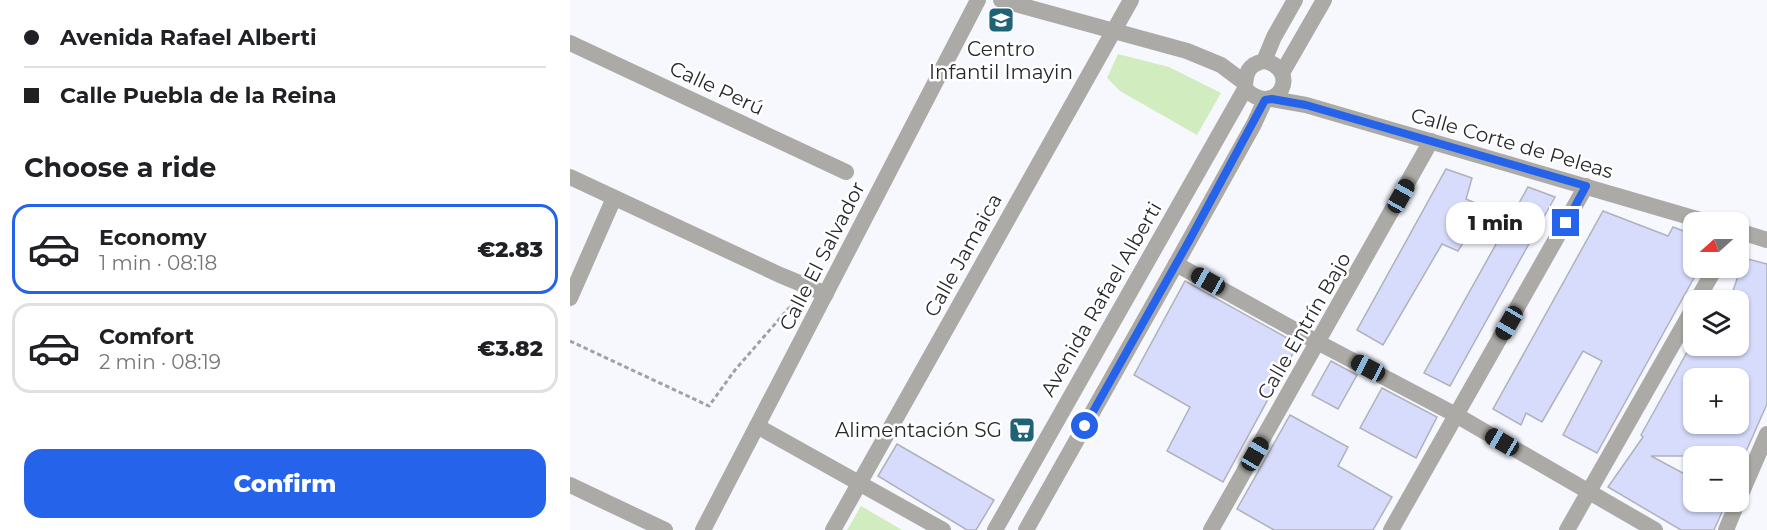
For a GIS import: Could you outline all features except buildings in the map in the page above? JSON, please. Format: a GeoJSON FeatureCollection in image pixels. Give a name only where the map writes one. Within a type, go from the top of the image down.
{"type":"FeatureCollection","features":[{"type":"Feature","properties":{"kind":"street","name":"Calle El Salvador"},"geometry":{"type":"LineString","coordinates":[[703,530],[757,426],[821,292],[978,0]]}},
{"type":"Feature","properties":{"kind":"street"},"geometry":{"type":"LineString","coordinates":[[1000,0],[1187,51],[1221,65],[1258,99],[1269,99]]}},
{"type":"Feature","properties":{"kind":"street","name":"Calle Jamaica"},"geometry":{"type":"LineString","coordinates":[[833,530],[1131,0]]}},
{"type":"Feature","properties":{"kind":"street"},"geometry":{"type":"LineString","coordinates":[[1245,86],[1246,75],[1250,67],[1260,62],[1295,0]]}},
{"type":"Feature","properties":{"kind":"street"},"geometry":{"type":"LineString","coordinates":[[1026,530],[1254,124],[1269,99],[1282,89],[1283,77],[1323,0]]}},
{"type":"Feature","properties":{"kind":"street","name":"Calle Perú"},"geometry":{"type":"LineString","coordinates":[[570,43],[846,172]]}},
{"type":"Feature","properties":{"kind":"street"},"geometry":{"type":"LineString","coordinates":[[1221,65],[1272,62],[1306,105]]}},
{"type":"Feature","properties":{"kind":"street","name":"Avenida Rafael Alberti"},"geometry":{"type":"LineString","coordinates":[[995,530],[1245,86]]}},
{"type":"Feature","properties":{"kind":"street","name":"Calle Corte de Peleas"},"geometry":{"type":"LineString","coordinates":[[1269,99],[1306,105],[1683,215]]}},
{"type":"Feature","properties":{"kind":"street","name":"Calle Entrín Bajo"},"geometry":{"type":"LineString","coordinates":[[1211,530],[1431,141]]}},
{"type":"Feature","properties":{"kind":"street"},"geometry":{"type":"LineString","coordinates":[[570,177],[821,292]]}},
{"type":"Feature","properties":{"kind":"street"},"geometry":{"type":"LineString","coordinates":[[1391,530],[1586,186]]}},
{"type":"Feature","properties":{"kind":"street"},"geometry":{"type":"LineString","coordinates":[[570,298],[614,198]]}},
{"type":"Feature","properties":{"kind":"street"},"geometry":{"type":"LineString","coordinates":[[1749,234],[1767,240]]}},
{"type":"Feature","properties":{"kind":"street"},"geometry":{"type":"LineString","coordinates":[[1176,264],[1456,415],[1655,530]]}},
{"type":"Feature","properties":{"kind":"street"},"geometry":{"type":"LineString","coordinates":[[1567,530],[1683,326]]}},
{"type":"Feature","properties":{"kind":"street"},"geometry":{"type":"LineString","coordinates":[[757,426],[943,530]]}},
{"type":"Feature","properties":{"kind":"street"},"geometry":{"type":"LineString","coordinates":[[1749,476],[1767,434]]}},
{"type":"Feature","properties":{"kind":"street"},"geometry":{"type":"LineString","coordinates":[[570,485],[665,530]]}},
{"type":"Feature","properties":{"kind":"street"},"geometry":{"type":"LineString","coordinates":[[1726,530],[1733,512]]}},
{"type":"Feature","properties":{"kind":"path"},"geometry":{"type":"LineString","coordinates":[[570,341],[709,406],[735,370],[788,309],[821,292]]}},
{"type":"Feature","properties":{"kind":"green space"},"geometry":{"type":"Polygon","coordinates":[[[1118,54],[1169,67],[1221,93],[1197,135],[1120,91],[1107,78],[1118,54]]]}},
{"type":"Feature","properties":{"kind":"green space"},"geometry":{"type":"Polygon","coordinates":[[[861,506],[902,530],[847,530],[861,506]]]}},
{"type":"Feature","properties":{"kind":"place","name":"Centro Infantil Imayin"},"geometry":{"type":"Point","coordinates":[1001,20]}},
{"type":"Feature","properties":{"kind":"place","name":"Alimentación SG"},"geometry":{"type":"Point","coordinates":[1022,430]}},
{"type":"Feature","properties":{"kind":"route"},"geometry":{"type":"LineString","coordinates":[[1085,426],[1254,124],[1265,100],[1272,99],[1306,105],[1586,186],[1566,223]]}}]}
